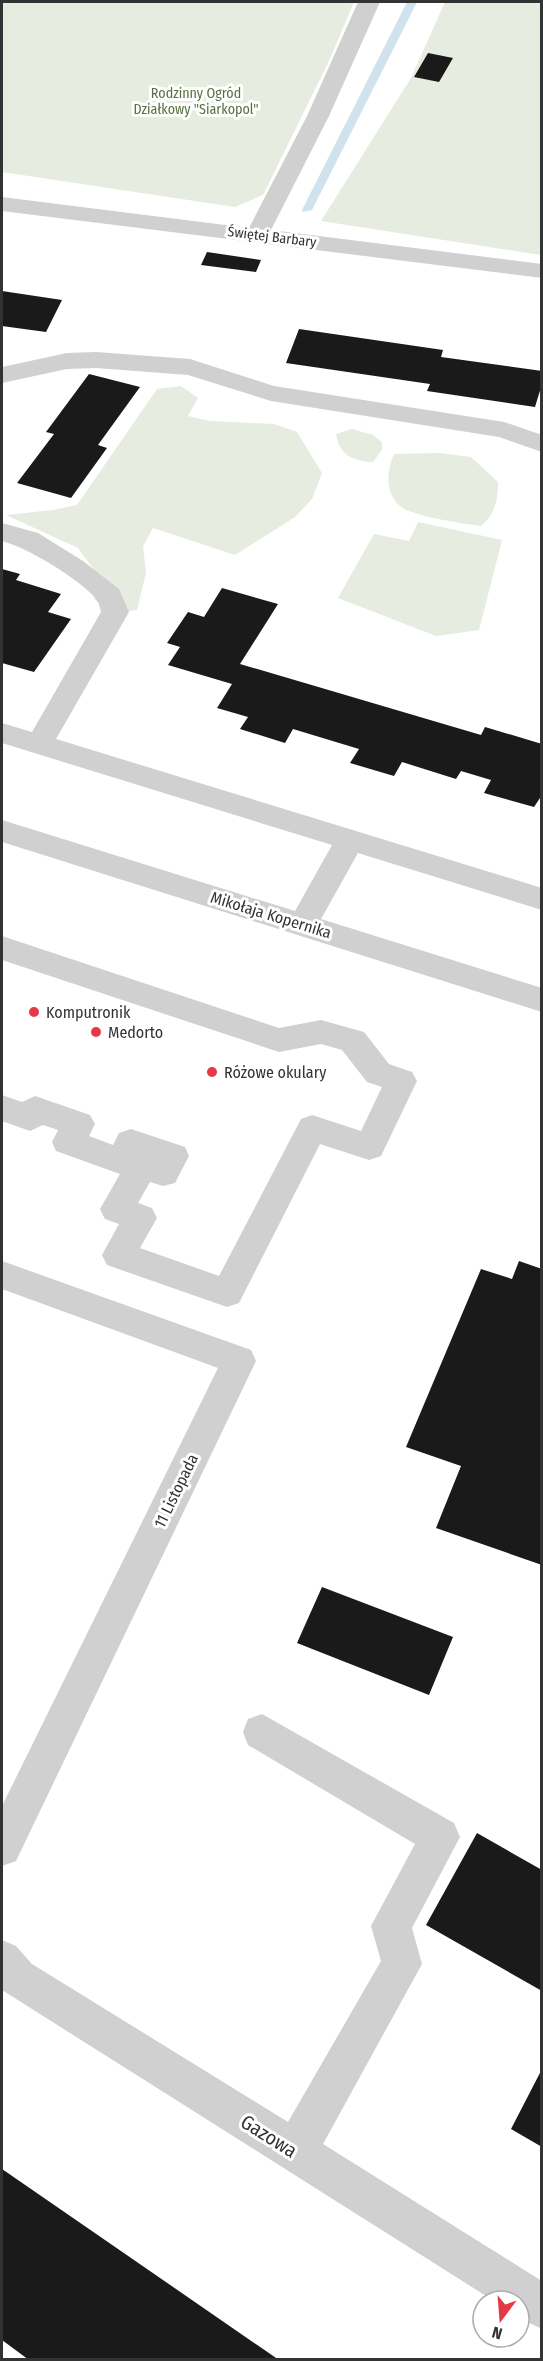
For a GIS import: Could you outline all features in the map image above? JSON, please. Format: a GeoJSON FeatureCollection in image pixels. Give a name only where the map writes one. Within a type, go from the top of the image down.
{"type":"FeatureCollection","features":[{"type":"Feature","properties":{"kind":"street"},"geometry":{"type":"LineString","coordinates":[[256,236],[318,116],[369,2]]}},
{"type":"Feature","properties":{"kind":"street","name":"Świętej Barbary"},"geometry":{"type":"LineString","coordinates":[[2,204],[542,271]]}},
{"type":"Feature","properties":{"kind":"street"},"geometry":{"type":"LineString","coordinates":[[3,382],[67,362],[141,362],[190,367],[271,393],[504,430],[542,444]]}},
{"type":"Feature","properties":{"kind":"street"},"geometry":{"type":"LineString","coordinates":[[2,532],[29,539],[74,567],[109,596],[115,612],[39,744]]}},
{"type":"Feature","properties":{"kind":"street"},"geometry":{"type":"LineString","coordinates":[[2,733],[542,899]]}},
{"type":"Feature","properties":{"kind":"street","name":"Mikołaja Kopernika"},"geometry":{"type":"LineString","coordinates":[[2,831],[542,1000]]}},
{"type":"Feature","properties":{"kind":"street"},"geometry":{"type":"LineString","coordinates":[[303,925],[350,840]]}},
{"type":"Feature","properties":{"kind":"street"},"geometry":{"type":"LineString","coordinates":[[2,948],[279,1040],[321,1032],[353,1041],[378,1073],[401,1081],[369,1147],[312,1128],[227,1293],[119,1255],[140,1218],[117,1209],[142,1166],[163,1173],[173,1156],[132,1142],[121,1161],[68,1142],[79,1124],[36,1109],[30,1118],[2,1107]]}},
{"type":"Feature","properties":{"kind":"street","name":"11 Listopada"},"geometry":{"type":"LineString","coordinates":[[2,1275],[239,1362],[2,1847]]}},
{"type":"Feature","properties":{"kind":"street"},"geometry":{"type":"LineString","coordinates":[[262,1732],[440,1838],[391,1926],[402,1964],[295,2152]]}},
{"type":"Feature","properties":{"kind":"street","name":"Gazowa"},"geometry":{"type":"LineString","coordinates":[[2,1960],[18,1978],[488,2270],[542,2307]]}},
{"type":"Feature","properties":{"kind":"green space","name":"Rodzinny Ogród Działkowy \"Siarkopol\""},"geometry":{"type":"Polygon","coordinates":[[[2,2],[354,2],[329,61],[263,195],[235,207],[2,172],[2,2]]]}},
{"type":"Feature","properties":{"kind":"green space"},"geometry":{"type":"Polygon","coordinates":[[[445,2],[541,2],[541,255],[321,221],[411,78],[445,2]]]}},
{"type":"Feature","properties":{"kind":"green space"},"geometry":{"type":"Polygon","coordinates":[[[181,386],[198,398],[188,416],[210,421],[274,424],[297,432],[322,473],[312,499],[295,517],[235,555],[153,528],[143,546],[146,573],[137,610],[110,614],[94,599],[100,578],[78,548],[6,515],[77,505],[157,389],[181,386]]]}},
{"type":"Feature","properties":{"kind":"green space"},"geometry":{"type":"Polygon","coordinates":[[[352,429],[373,435],[382,442],[382,450],[373,462],[354,459],[341,448],[336,434],[352,429]]]}},
{"type":"Feature","properties":{"kind":"green space"},"geometry":{"type":"Polygon","coordinates":[[[439,453],[471,457],[498,482],[495,506],[490,517],[481,526],[439,519],[406,510],[391,494],[388,481],[394,454],[439,453]]]}},
{"type":"Feature","properties":{"kind":"green space"},"geometry":{"type":"Polygon","coordinates":[[[418,522],[502,540],[479,630],[436,636],[338,598],[374,534],[409,541],[418,522]]]}},
{"type":"Feature","properties":{"kind":"building"},"geometry":{"type":"Polygon","coordinates":[[[428,53],[453,58],[439,82],[414,77],[428,53]]]}},
{"type":"Feature","properties":{"kind":"building"},"geometry":{"type":"Polygon","coordinates":[[[207,252],[261,260],[256,272],[201,265],[207,252]]]}},
{"type":"Feature","properties":{"kind":"building"},"geometry":{"type":"Polygon","coordinates":[[[2,291],[62,300],[46,332],[2,326],[2,291]]]}},
{"type":"Feature","properties":{"kind":"building"},"geometry":{"type":"Polygon","coordinates":[[[299,329],[443,350],[441,357],[542,371],[542,384],[535,407],[427,391],[430,384],[286,363],[299,329]]]}},
{"type":"Feature","properties":{"kind":"building"},"geometry":{"type":"Polygon","coordinates":[[[89,374],[140,387],[98,445],[107,448],[71,498],[17,483],[54,434],[46,432],[89,374]]]}},
{"type":"Feature","properties":{"kind":"building"},"geometry":{"type":"Polygon","coordinates":[[[2,569],[20,574],[16,580],[61,594],[48,612],[71,619],[34,672],[2,663],[2,569]]]}},
{"type":"Feature","properties":{"kind":"building"},"geometry":{"type":"Polygon","coordinates":[[[222,588],[278,604],[240,664],[481,735],[485,727],[542,744],[542,795],[534,807],[484,793],[491,780],[461,771],[456,779],[402,762],[394,776],[350,763],[359,749],[293,729],[285,743],[240,729],[248,717],[217,708],[232,684],[168,665],[180,647],[167,643],[188,612],[204,617],[222,588]]]}},
{"type":"Feature","properties":{"kind":"building"},"geometry":{"type":"Polygon","coordinates":[[[519,1261],[542,1269],[542,1565],[436,1528],[461,1466],[406,1447],[481,1269],[512,1279],[519,1261]]]}},
{"type":"Feature","properties":{"kind":"building"},"geometry":{"type":"Polygon","coordinates":[[[322,1587],[453,1637],[429,1695],[297,1643],[322,1587]]]}},
{"type":"Feature","properties":{"kind":"building"},"geometry":{"type":"Polygon","coordinates":[[[477,1833],[542,1870],[542,1991],[426,1925],[477,1833]]]}},
{"type":"Feature","properties":{"kind":"building"},"geometry":{"type":"Polygon","coordinates":[[[542,2069],[542,2147],[511,2129],[542,2069]]]}},
{"type":"Feature","properties":{"kind":"building"},"geometry":{"type":"Polygon","coordinates":[[[2,2169],[279,2360],[29,2360],[2,2340],[2,2169]]]}},
{"type":"Feature","properties":{"kind":"waterway"},"geometry":{"type":"LineString","coordinates":[[307,210],[412,2]]}},
{"type":"Feature","properties":{"kind":"place","name":"Komputronik"},"geometry":{"type":"Point","coordinates":[34,1012]}},
{"type":"Feature","properties":{"kind":"place","name":"Medorto"},"geometry":{"type":"Point","coordinates":[96,1032]}},
{"type":"Feature","properties":{"kind":"place","name":"Różowe okulary"},"geometry":{"type":"Point","coordinates":[212,1072]}}]}
